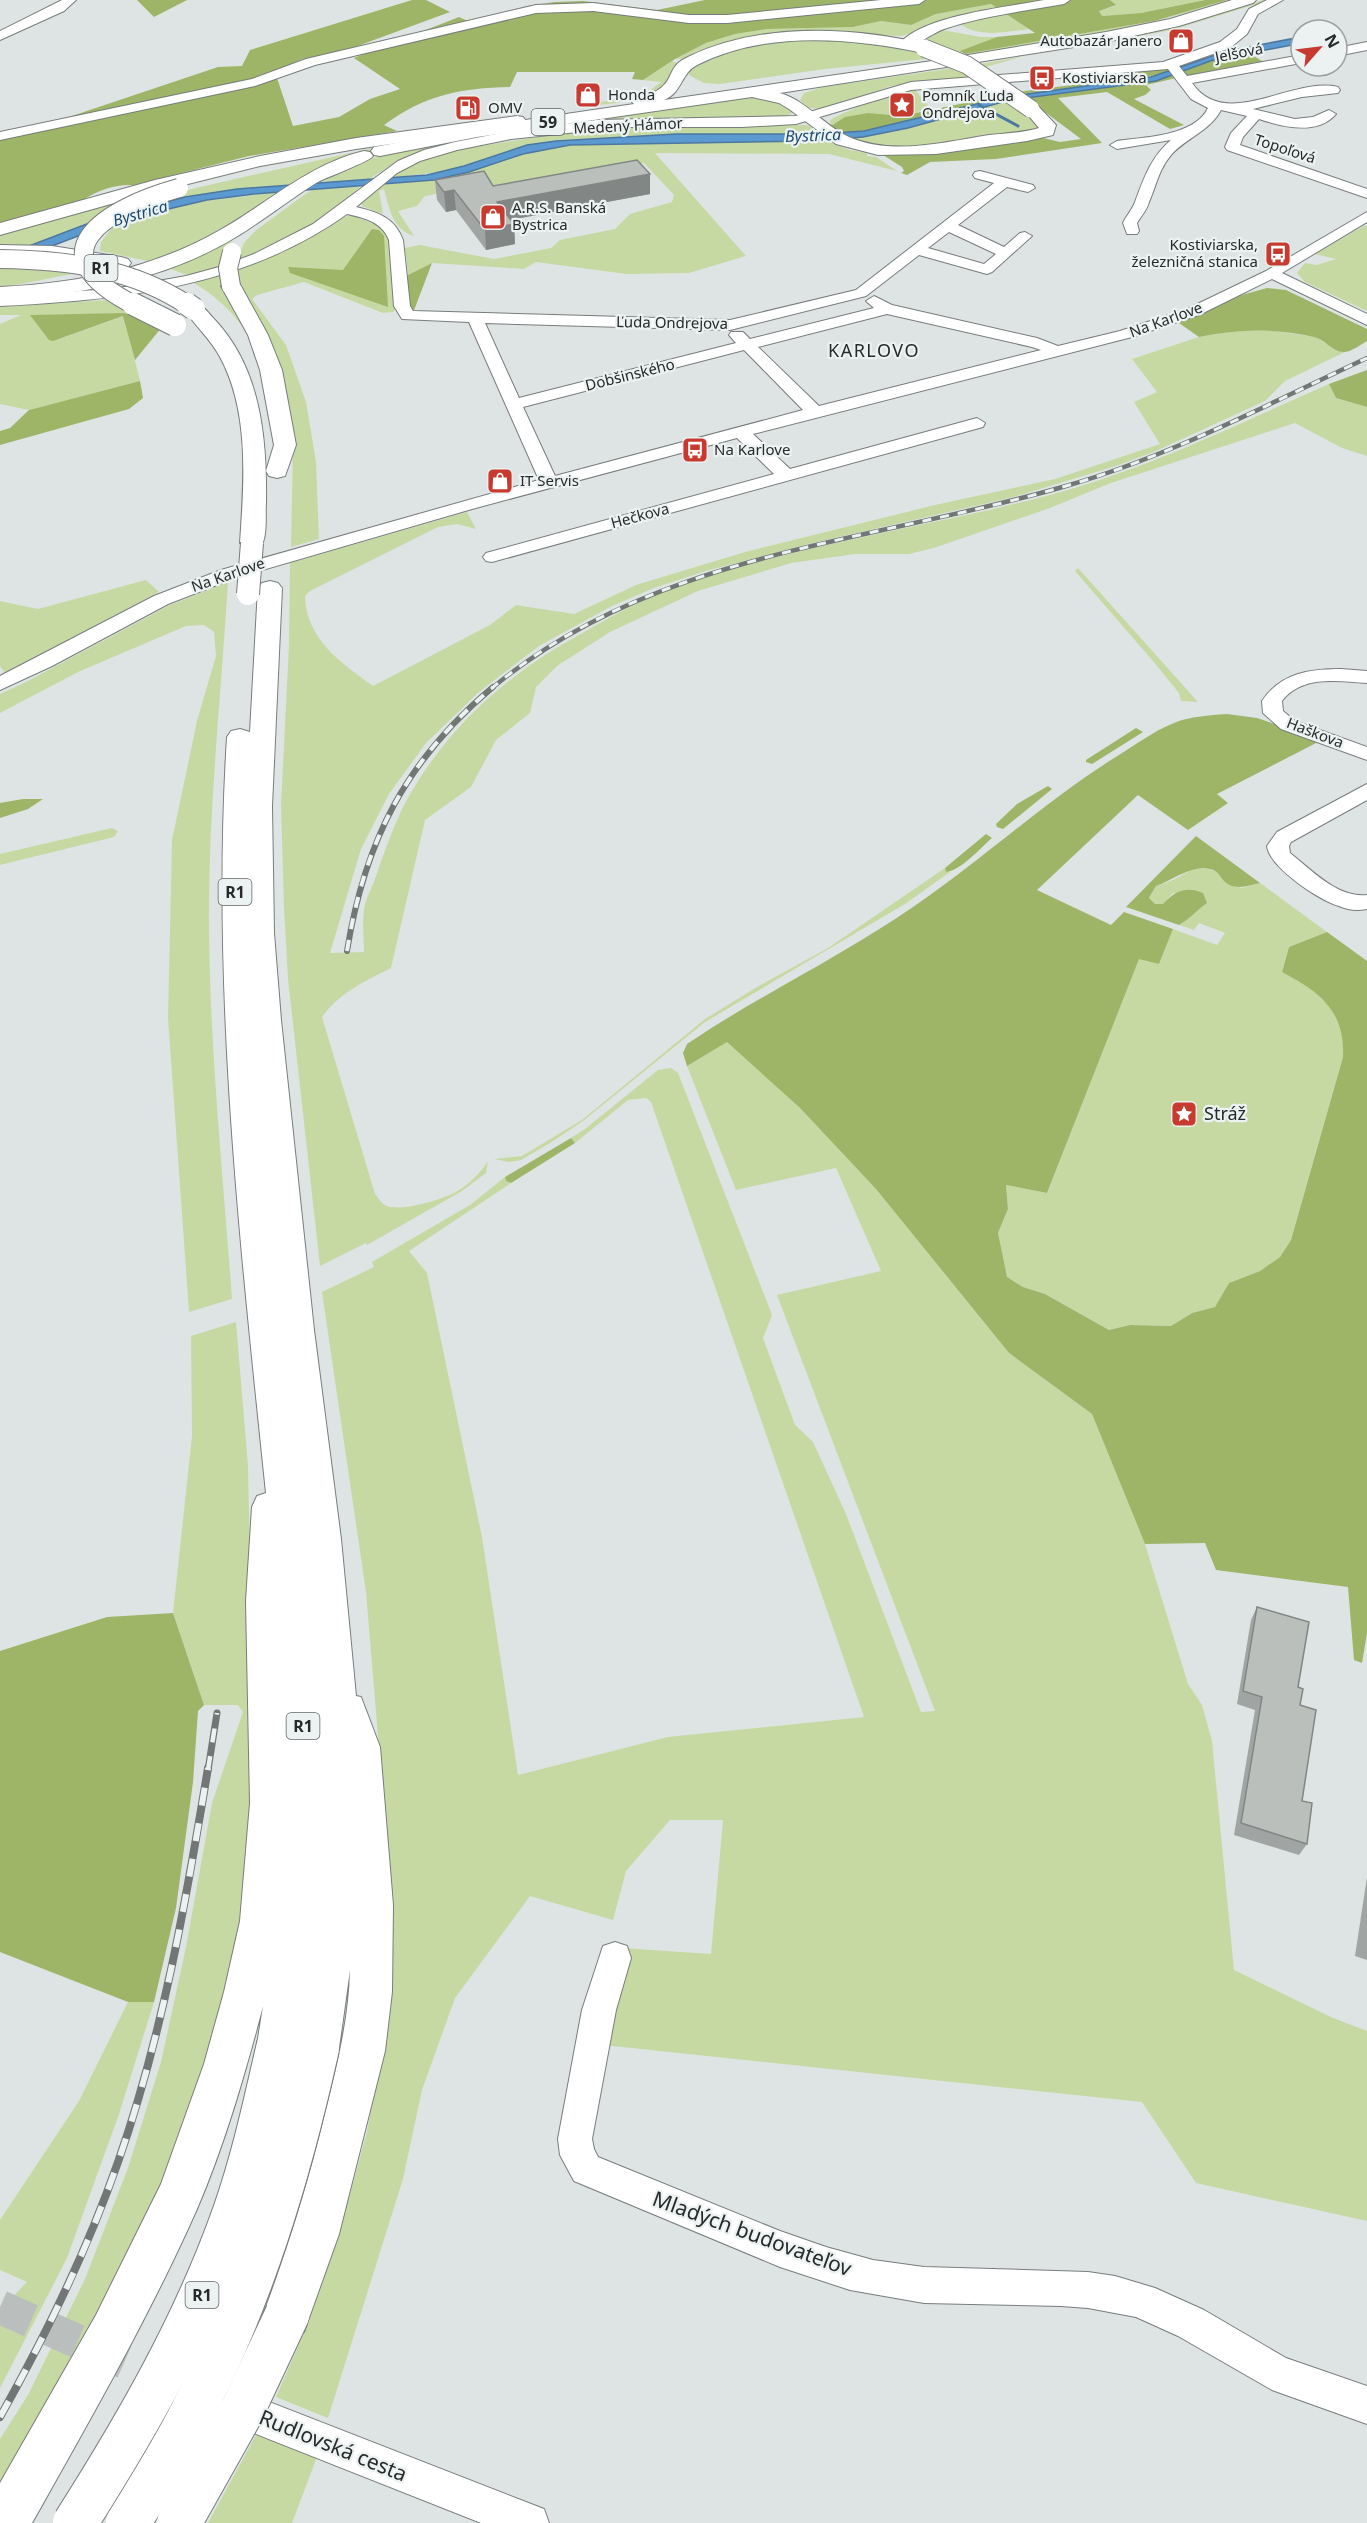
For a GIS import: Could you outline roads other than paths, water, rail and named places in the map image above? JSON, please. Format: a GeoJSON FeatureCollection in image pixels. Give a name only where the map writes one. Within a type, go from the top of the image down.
{"type":"FeatureCollection","features":[{"type":"Feature","properties":{"kind":"highway"},"geometry":{"type":"LineString","coordinates":[[0,229],[235,166],[333,147],[517,121]]}},
{"type":"Feature","properties":{"kind":"highway"},"geometry":{"type":"LineString","coordinates":[[252,425],[239,405],[229,379],[212,352],[198,339],[99,282],[86,266],[84,249],[89,237],[108,217],[129,205],[179,188],[431,132]]}},
{"type":"Feature","properties":{"kind":"highway"},"geometry":{"type":"LineString","coordinates":[[0,292],[78,285],[160,265],[206,246],[302,187],[375,153]]}},
{"type":"Feature","properties":{"kind":"highway"},"geometry":{"type":"LineString","coordinates":[[276,489],[285,445],[271,370],[258,335],[231,286],[228,268],[232,252],[250,230],[302,187]]}},
{"type":"Feature","properties":{"kind":"highway","name":"R1"},"geometry":{"type":"LineString","coordinates":[[0,251],[52,252],[124,263],[174,280],[202,306],[231,326],[255,369],[268,404],[276,489],[263,540],[235,813],[236,941],[253,1190],[297,1616],[303,1718],[303,1838],[294,1938],[298,2046],[288,2174],[233,2327],[192,2412],[128,2523]]}},
{"type":"Feature","properties":{"kind":"highway","name":"R1"},"geometry":{"type":"LineString","coordinates":[[0,260],[71,263],[122,273],[202,306],[244,390],[252,425],[263,540]]}},
{"type":"Feature","properties":{"kind":"highway","name":"R1"},"geometry":{"type":"LineString","coordinates":[[75,2523],[104,2479],[155,2389],[197,2307],[228,2232],[251,2158],[298,2046],[333,1942],[338,1846],[337,1680],[323,1539],[297,1330],[266,1020],[260,933],[259,591]]}},
{"type":"Feature","properties":{"kind":"highway"},"geometry":{"type":"LineString","coordinates":[[5,2523],[113,2332],[175,2204],[226,2064],[245,1992],[261,1921],[270,1803],[265,1601],[274,1406]]}},
{"type":"Feature","properties":{"kind":"highway"},"geometry":{"type":"LineString","coordinates":[[178,2523],[243,2409],[287,2315],[316,2234],[363,2051],[370,1992],[372,1905],[360,1748],[337,1680]]}},
{"type":"Feature","properties":{"kind":"main road","name":"59"},"geometry":{"type":"LineString","coordinates":[[375,153],[477,132],[1041,48],[1154,28],[1248,0]]}},
{"type":"Feature","properties":{"kind":"main road"},"geometry":{"type":"LineString","coordinates":[[668,91],[673,86],[676,74],[686,65],[700,57],[721,50],[778,39],[844,37],[906,43],[954,57],[972,67],[1048,125],[1047,131],[896,151],[863,148],[841,140],[810,116],[771,95],[716,98]]}},
{"type":"Feature","properties":{"kind":"main road","name":"59"},"geometry":{"type":"LineString","coordinates":[[517,121],[1041,48]]}},
{"type":"Feature","properties":{"kind":"main road"},"geometry":{"type":"LineString","coordinates":[[686,65],[684,74],[688,79],[704,86],[792,81]]}},
{"type":"Feature","properties":{"kind":"main road"},"geometry":{"type":"LineString","coordinates":[[810,116],[795,98],[802,90],[849,78]]}},
{"type":"Feature","properties":{"kind":"main road"},"geometry":{"type":"LineString","coordinates":[[571,114],[590,107],[645,99],[668,91],[708,91],[747,84]]}},
{"type":"Feature","properties":{"kind":"street"},"geometry":{"type":"LineString","coordinates":[[0,36],[60,8],[70,0]]}},
{"type":"Feature","properties":{"kind":"street"},"geometry":{"type":"LineString","coordinates":[[0,136],[255,82],[311,62],[536,9],[593,7],[689,19],[727,19],[919,0]]}},
{"type":"Feature","properties":{"kind":"street"},"geometry":{"type":"LineString","coordinates":[[906,43],[927,30],[954,21],[1064,0]]}},
{"type":"Feature","properties":{"kind":"street"},"geometry":{"type":"LineString","coordinates":[[1177,72],[1226,45],[1242,31],[1253,12],[1277,0]]}},
{"type":"Feature","properties":{"kind":"street"},"geometry":{"type":"LineString","coordinates":[[1349,50],[1367,46]]}},
{"type":"Feature","properties":{"kind":"street","name":"Jelšová"},"geometry":{"type":"LineString","coordinates":[[1177,72],[1289,59]]}},
{"type":"Feature","properties":{"kind":"street","name":"Medený Hámor"},"geometry":{"type":"LineString","coordinates":[[344,209],[382,176],[408,160],[478,141],[620,124],[777,121],[810,116],[893,89],[911,86],[1017,76],[1129,70],[1177,72]]}},
{"type":"Feature","properties":{"kind":"street","name":"Topoľová"},"geometry":{"type":"LineString","coordinates":[[1177,72],[1199,99],[1216,106],[1238,109],[1255,116],[1299,123],[1320,120],[1329,114]]}},
{"type":"Feature","properties":{"kind":"street","name":"Topoľová"},"geometry":{"type":"LineString","coordinates":[[1238,109],[1302,93],[1333,90]]}},
{"type":"Feature","properties":{"kind":"street"},"geometry":{"type":"LineString","coordinates":[[1132,231],[1130,223],[1141,205],[1155,167],[1169,149],[1213,116],[1216,106]]}},
{"type":"Feature","properties":{"kind":"street","name":"Topoľová"},"geometry":{"type":"LineString","coordinates":[[1255,116],[1236,136],[1232,147],[1337,184]]}},
{"type":"Feature","properties":{"kind":"street"},"geometry":{"type":"LineString","coordinates":[[1117,144],[1154,140],[1192,130]]}},
{"type":"Feature","properties":{"kind":"street"},"geometry":{"type":"LineString","coordinates":[[980,174],[1028,188]]}},
{"type":"Feature","properties":{"kind":"street"},"geometry":{"type":"LineString","coordinates":[[1337,184],[1358,176]]}},
{"type":"Feature","properties":{"kind":"street","name":"Ľuda Ondrejova"},"geometry":{"type":"LineString","coordinates":[[344,209],[380,219],[392,230],[396,240],[402,306],[408,316],[730,325],[861,293],[1004,182]]}},
{"type":"Feature","properties":{"kind":"street"},"geometry":{"type":"LineString","coordinates":[[1337,184],[1367,194]]}},
{"type":"Feature","properties":{"kind":"street"},"geometry":{"type":"LineString","coordinates":[[0,301],[101,295],[188,280],[237,266],[281,247],[344,209]]}},
{"type":"Feature","properties":{"kind":"street","name":"Na Karlove"},"geometry":{"type":"LineString","coordinates":[[0,684],[45,662],[126,616],[199,585],[365,532],[815,412],[1058,352],[1174,319],[1272,275],[1367,216]]}},
{"type":"Feature","properties":{"kind":"street"},"geometry":{"type":"LineString","coordinates":[[948,226],[1006,253]]}},
{"type":"Feature","properties":{"kind":"street"},"geometry":{"type":"LineString","coordinates":[[918,250],[987,269],[1025,236]]}},
{"type":"Feature","properties":{"kind":"street"},"geometry":{"type":"LineString","coordinates":[[1272,275],[1367,320]]}},
{"type":"Feature","properties":{"kind":"street","name":"Dobšinského"},"geometry":{"type":"LineString","coordinates":[[861,293],[887,309],[1037,343],[1058,352]]}},
{"type":"Feature","properties":{"kind":"street","name":"Dobšinského"},"geometry":{"type":"LineString","coordinates":[[515,404],[887,309]]}},
{"type":"Feature","properties":{"kind":"street"},"geometry":{"type":"LineString","coordinates":[[475,318],[549,483]]}},
{"type":"Feature","properties":{"kind":"street"},"geometry":{"type":"LineString","coordinates":[[730,325],[746,346],[815,412]]}},
{"type":"Feature","properties":{"kind":"street","name":"Hečkova"},"geometry":{"type":"LineString","coordinates":[[492,557],[977,423]]}},
{"type":"Feature","properties":{"kind":"street"},"geometry":{"type":"LineString","coordinates":[[741,432],[787,476]]}},
{"type":"Feature","properties":{"kind":"street","name":"Haškova"},"geometry":{"type":"LineString","coordinates":[[1367,677],[1325,674],[1312,676],[1288,684],[1272,701],[1273,713],[1288,725],[1367,754]]}},
{"type":"Feature","properties":{"kind":"street"},"geometry":{"type":"LineString","coordinates":[[1367,791],[1284,837],[1278,843],[1277,849],[1281,857],[1340,900],[1351,903],[1367,902]]}},
{"type":"Feature","properties":{"kind":"street","name":"Mladých budovateľov"},"geometry":{"type":"LineString","coordinates":[[615,1958],[599,2010],[575,2139],[577,2155],[586,2169],[785,2251],[865,2275],[895,2282],[946,2288],[1074,2288],[1115,2294],[1161,2306],[1263,2366],[1332,2394],[1367,2404]]}},
{"type":"Feature","properties":{"kind":"street","name":"Rudlovská cesta"},"geometry":{"type":"LineString","coordinates":[[138,2368],[530,2523]]}},
{"type":"Feature","properties":{"kind":"water","name":"Bystrica"},"geometry":{"type":"Polygon","coordinates":[[[1289,39],[1289,46],[1213,60],[1156,81],[1010,100],[908,128],[863,137],[813,141],[570,145],[523,154],[469,172],[434,180],[254,194],[207,200],[117,221],[0,266],[0,257],[92,222],[185,197],[237,189],[427,175],[464,166],[527,145],[556,141],[676,134],[818,134],[864,131],[1006,97],[1151,77],[1227,51],[1289,39]]]}},
{"type":"Feature","properties":{"kind":"waterway"},"geometry":{"type":"LineString","coordinates":[[979,105],[1018,126]]}},
{"type":"Feature","properties":{"kind":"tunnel"},"geometry":{"type":"LineString","coordinates":[[0,2307],[138,2368]]}},
{"type":"Feature","properties":{"kind":"railway"},"geometry":{"type":"LineString","coordinates":[[491,689],[554,643],[622,608],[693,580],[766,558],[992,505],[1105,474],[1219,428],[1367,358]]}},
{"type":"Feature","properties":{"kind":"railway"},"geometry":{"type":"LineString","coordinates":[[347,951],[365,873],[394,805],[413,773],[436,743],[493,687]]}},
{"type":"Feature","properties":{"kind":"railway"},"geometry":{"type":"LineString","coordinates":[[208,1770],[217,1713]]}},
{"type":"Feature","properties":{"kind":"railway"},"geometry":{"type":"LineString","coordinates":[[0,2417],[49,2324],[79,2260],[106,2195],[134,2114],[172,1967],[208,1768]]}},
{"type":"Feature","properties":{"kind":"place","name":"Autobazár Janero"},"geometry":{"type":"Point","coordinates":[1181,41]}},
{"type":"Feature","properties":{"kind":"place","name":"Kostiviarska"},"geometry":{"type":"Point","coordinates":[1042,78]}},
{"type":"Feature","properties":{"kind":"place","name":"Honda"},"geometry":{"type":"Point","coordinates":[588,95]}},
{"type":"Feature","properties":{"kind":"place","name":"Pomník Ľuda Ondrejova"},"geometry":{"type":"Point","coordinates":[902,105]}},
{"type":"Feature","properties":{"kind":"place","name":"OMV"},"geometry":{"type":"Point","coordinates":[468,108]}},
{"type":"Feature","properties":{"kind":"place","name":"A.R.S. Banská Bystrica"},"geometry":{"type":"Point","coordinates":[493,217]}},
{"type":"Feature","properties":{"kind":"place","name":"Kostiviarska, železničná stanica"},"geometry":{"type":"Point","coordinates":[1278,254]}},
{"type":"Feature","properties":{"kind":"place","name":"Na Karlove"},"geometry":{"type":"Point","coordinates":[695,450]}},
{"type":"Feature","properties":{"kind":"place","name":"IT Servis"},"geometry":{"type":"Point","coordinates":[500,481]}},
{"type":"Feature","properties":{"kind":"place","name":"Stráž"},"geometry":{"type":"Point","coordinates":[1184,1114]}},
{"type":"Feature","properties":{"kind":"district","name":"KARLOVO"},"geometry":{"type":"Point","coordinates":[874,351]}}]}
